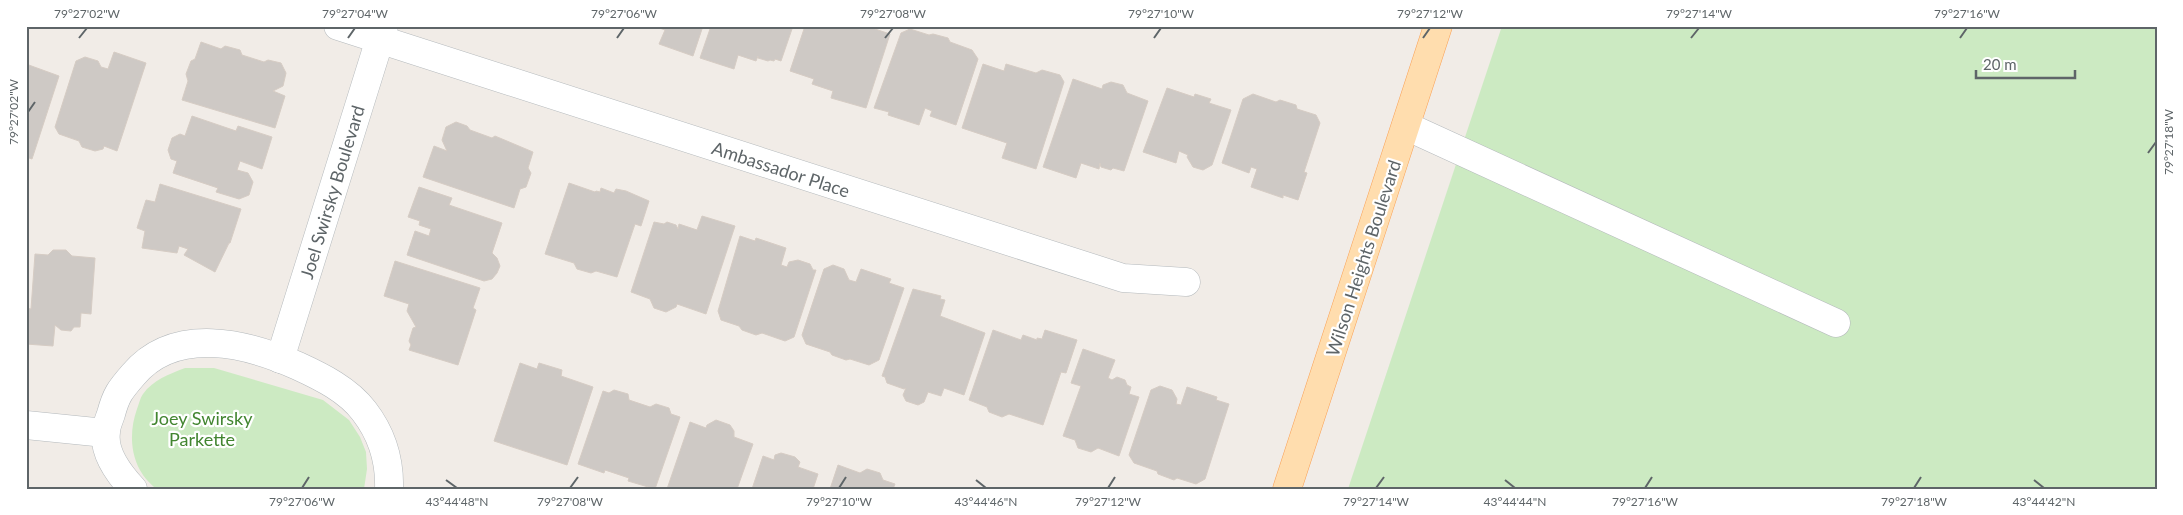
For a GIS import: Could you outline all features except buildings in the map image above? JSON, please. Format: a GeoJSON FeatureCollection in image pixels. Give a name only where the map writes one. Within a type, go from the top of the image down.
{"type":"FeatureCollection","features":[{"type":"Feature","properties":{"kind":"main road","name":"Wilson Heights Boulevard"},"geometry":{"type":"LineString","coordinates":[[1287,489],[1438,26]]}},
{"type":"Feature","properties":{"kind":"street","name":"Ambassador Place"},"geometry":{"type":"LineString","coordinates":[[338,26],[382,33],[1122,278],[1186,282]]}},
{"type":"Feature","properties":{"kind":"street","name":"Joel Swirsky Boulevard"},"geometry":{"type":"LineString","coordinates":[[280,359],[382,33]]}},
{"type":"Feature","properties":{"kind":"street"},"geometry":{"type":"LineString","coordinates":[[1406,126],[1836,323]]}},
{"type":"Feature","properties":{"kind":"street"},"geometry":{"type":"LineString","coordinates":[[133,489],[120,476],[108,448],[105,433],[116,395],[143,363],[159,354],[181,346],[199,343],[223,344],[280,359],[314,374],[341,389],[363,410],[376,429],[383,446],[389,476],[389,489]]}},
{"type":"Feature","properties":{"kind":"street"},"geometry":{"type":"LineString","coordinates":[[26,425],[105,433]]}},
{"type":"Feature","properties":{"kind":"green space"},"geometry":{"type":"Polygon","coordinates":[[[1502,26],[2157,26],[2157,489],[1348,489],[1502,26]]]}},
{"type":"Feature","properties":{"kind":"green space","name":"Joey Swirsky Parkette"},"geometry":{"type":"Polygon","coordinates":[[[185,368],[214,368],[323,400],[349,420],[360,437],[366,452],[367,469],[364,489],[157,489],[148,481],[137,463],[132,442],[134,420],[141,397],[147,389],[162,378],[185,368]]]}}]}
